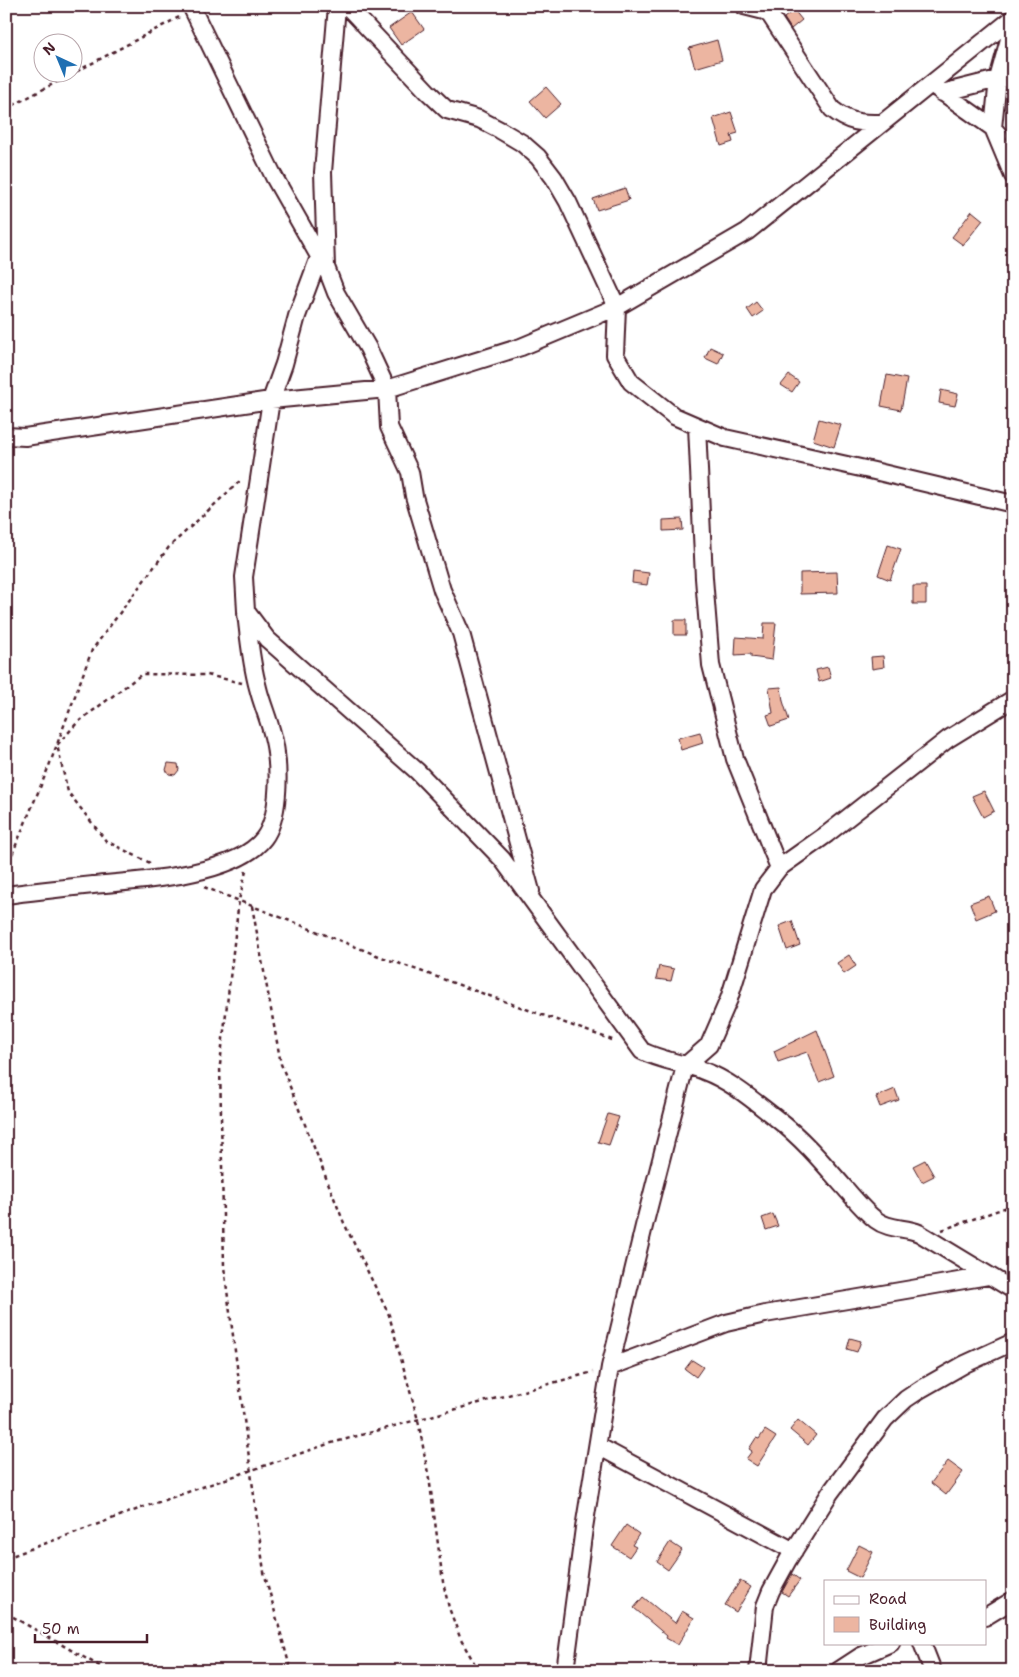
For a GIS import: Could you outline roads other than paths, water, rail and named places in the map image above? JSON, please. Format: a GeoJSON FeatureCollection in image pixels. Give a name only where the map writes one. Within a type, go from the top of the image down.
{"type":"FeatureCollection","features":[{"type":"Feature","properties":{"kind":"street"},"geometry":{"type":"LineString","coordinates":[[6,895],[177,877],[224,863],[240,856],[263,840],[271,825],[277,787],[277,760],[273,736],[257,686],[246,610],[244,577],[260,462],[265,444],[271,400],[284,364],[297,316],[322,262],[323,172],[337,6]]}},
{"type":"Feature","properties":{"kind":"street"},"geometry":{"type":"LineString","coordinates":[[347,6],[447,110],[479,119],[522,143],[538,157],[554,178],[568,202],[617,307],[616,355],[631,382],[674,416],[725,438],[1013,504]]}},
{"type":"Feature","properties":{"kind":"street"},"geometry":{"type":"LineString","coordinates":[[744,6],[764,11],[770,15],[832,109],[842,117],[856,122],[882,123]]}},
{"type":"Feature","properties":{"kind":"street"},"geometry":{"type":"LineString","coordinates":[[192,8],[274,177],[322,262],[387,388],[389,427],[410,472],[414,496],[442,590],[461,632],[534,903]]}},
{"type":"Feature","properties":{"kind":"street"},"geometry":{"type":"LineString","coordinates":[[6,436],[25,437],[271,400],[387,388],[521,347],[617,307],[748,231],[882,123],[937,89],[1013,18]]}},
{"type":"Feature","properties":{"kind":"street"},"geometry":{"type":"LineString","coordinates":[[1013,25],[1005,79],[993,128],[1013,176]]}},
{"type":"Feature","properties":{"kind":"street"},"geometry":{"type":"LineString","coordinates":[[937,89],[1005,79]]}},
{"type":"Feature","properties":{"kind":"street"},"geometry":{"type":"LineString","coordinates":[[937,89],[993,128],[1013,148]]}},
{"type":"Feature","properties":{"kind":"street"},"geometry":{"type":"LineString","coordinates":[[697,426],[704,578],[711,665],[735,759],[779,868]]}},
{"type":"Feature","properties":{"kind":"street"},"geometry":{"type":"LineString","coordinates":[[6,444],[25,437]]}},
{"type":"Feature","properties":{"kind":"street"},"geometry":{"type":"LineString","coordinates":[[246,610],[267,639],[417,772],[502,859],[642,1051],[652,1056],[703,1070],[723,1080],[801,1138],[864,1210],[877,1221],[890,1228],[910,1230],[924,1236],[1013,1290]]}},
{"type":"Feature","properties":{"kind":"street"},"geometry":{"type":"LineString","coordinates":[[565,1671],[584,1528],[610,1367],[685,1066],[709,1045],[729,999],[763,889],[779,868],[827,834],[948,739],[1013,699]]}},
{"type":"Feature","properties":{"kind":"street"},"geometry":{"type":"LineString","coordinates":[[610,1367],[726,1323],[765,1314],[988,1276]]}},
{"type":"Feature","properties":{"kind":"street"},"geometry":{"type":"LineString","coordinates":[[758,1671],[765,1606],[771,1591],[830,1493],[885,1419],[895,1408],[920,1389],[965,1364],[1013,1342]]}},
{"type":"Feature","properties":{"kind":"street"},"geometry":{"type":"LineString","coordinates":[[598,1446],[794,1551]]}},
{"type":"Feature","properties":{"kind":"street"},"geometry":{"type":"LineString","coordinates":[[986,1616],[1013,1600]]}},
{"type":"Feature","properties":{"kind":"street"},"geometry":{"type":"LineString","coordinates":[[838,1671],[861,1656],[889,1644]]}},
{"type":"Feature","properties":{"kind":"street"},"geometry":{"type":"LineString","coordinates":[[922,1644],[933,1671]]}}]}
